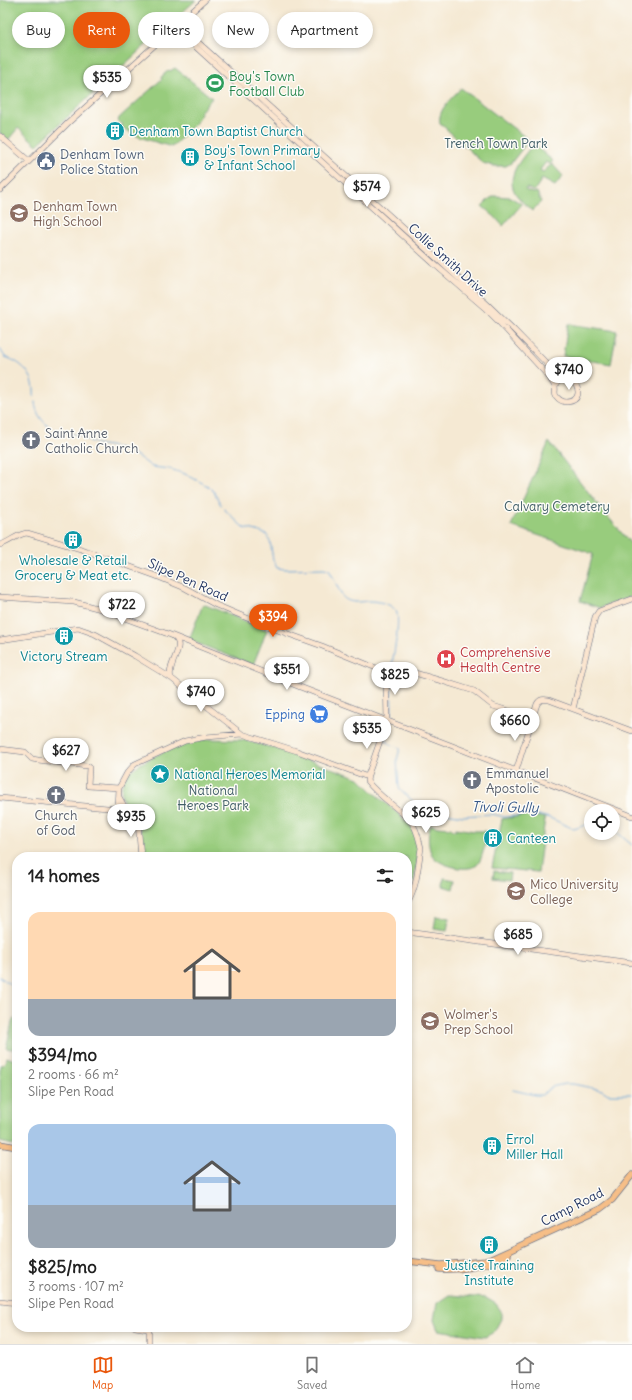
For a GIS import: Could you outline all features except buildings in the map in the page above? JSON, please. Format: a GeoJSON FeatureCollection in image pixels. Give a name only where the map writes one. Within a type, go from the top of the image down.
{"type":"FeatureCollection","features":[{"type":"Feature","properties":{"kind":"main road"},"geometry":{"type":"LineString","coordinates":[[0,1144],[12,1146]]}},
{"type":"Feature","properties":{"kind":"main road","name":"Camp Road"},"geometry":{"type":"LineString","coordinates":[[412,1262],[440,1265],[470,1263],[491,1259],[600,1209],[612,1200],[632,1175]]}},
{"type":"Feature","properties":{"kind":"main road","name":"Camp Road"},"geometry":{"type":"LineString","coordinates":[[412,1265],[440,1269],[481,1266],[502,1258],[514,1249]]}},
{"type":"Feature","properties":{"kind":"street"},"geometry":{"type":"LineString","coordinates":[[193,12],[205,0]]}},
{"type":"Feature","properties":{"kind":"street"},"geometry":{"type":"LineString","coordinates":[[0,190],[68,122],[153,48]]}},
{"type":"Feature","properties":{"kind":"street","name":"Collie Smith Drive"},"geometry":{"type":"LineString","coordinates":[[200,48],[433,263],[485,308],[550,378],[555,387]]}},
{"type":"Feature","properties":{"kind":"street","name":"Collie Smith Drive"},"geometry":{"type":"LineString","coordinates":[[201,48],[488,304],[557,374],[564,378]]}},
{"type":"Feature","properties":{"kind":"street"},"geometry":{"type":"LineString","coordinates":[[0,136],[29,161]]}},
{"type":"Feature","properties":{"kind":"street"},"geometry":{"type":"LineString","coordinates":[[564,378],[572,380],[577,385],[578,393],[575,398],[567,402],[560,400],[555,394],[555,387],[559,380],[564,378]]}},
{"type":"Feature","properties":{"kind":"street","name":"Slipe Pen Road"},"geometry":{"type":"LineString","coordinates":[[0,545],[21,533],[27,533],[80,549],[180,586],[216,605],[266,626],[322,646],[386,672],[414,673],[450,683],[474,691],[493,706],[532,718]]}},
{"type":"Feature","properties":{"kind":"street"},"geometry":{"type":"LineString","coordinates":[[0,596],[80,604],[97,608],[185,640],[386,721],[450,744],[632,816]]}},
{"type":"Feature","properties":{"kind":"street"},"geometry":{"type":"LineString","coordinates":[[573,709],[592,623],[595,617],[599,611],[632,599]]}},
{"type":"Feature","properties":{"kind":"street"},"geometry":{"type":"LineString","coordinates":[[0,640],[78,628],[95,634],[171,678],[242,734],[297,751],[365,775]]}},
{"type":"Feature","properties":{"kind":"street"},"geometry":{"type":"LineString","coordinates":[[168,634],[177,639],[178,649]]}},
{"type":"Feature","properties":{"kind":"street"},"geometry":{"type":"LineString","coordinates":[[171,678],[171,665],[178,649],[185,640]]}},
{"type":"Feature","properties":{"kind":"street"},"geometry":{"type":"LineString","coordinates":[[159,671],[171,665]]}},
{"type":"Feature","properties":{"kind":"street"},"geometry":{"type":"LineString","coordinates":[[386,672],[386,721],[365,775],[367,781],[375,790],[412,822],[421,848],[412,894]]}},
{"type":"Feature","properties":{"kind":"street"},"geometry":{"type":"LineString","coordinates":[[516,771],[532,718],[539,701],[542,699],[632,731]]}},
{"type":"Feature","properties":{"kind":"street"},"geometry":{"type":"LineString","coordinates":[[118,809],[119,788],[126,773],[135,764],[185,741],[206,737],[242,734]]}},
{"type":"Feature","properties":{"kind":"street"},"geometry":{"type":"LineString","coordinates":[[0,749],[25,752],[32,759],[87,766],[89,767],[88,786],[119,788]]}},
{"type":"Feature","properties":{"kind":"street"},"geometry":{"type":"LineString","coordinates":[[119,794],[122,803],[138,823],[141,852]]}},
{"type":"Feature","properties":{"kind":"street"},"geometry":{"type":"LineString","coordinates":[[0,798],[118,809],[132,815]]}},
{"type":"Feature","properties":{"kind":"street"},"geometry":{"type":"LineString","coordinates":[[412,933],[632,963]]}},
{"type":"Feature","properties":{"kind":"street"},"geometry":{"type":"LineString","coordinates":[[0,1301],[12,1302]]}},
{"type":"Feature","properties":{"kind":"street"},"geometry":{"type":"LineString","coordinates":[[149,1332],[149,1344]]}},
{"type":"Feature","properties":{"kind":"green space"},"geometry":{"type":"Polygon","coordinates":[[[0,0],[196,0],[183,12],[138,12],[138,48],[143,48],[37,145],[18,128],[8,140],[0,133],[0,0]]]}},
{"type":"Feature","properties":{"kind":"green space"},"geometry":{"type":"Polygon","coordinates":[[[175,68],[212,98],[200,112],[201,114],[196,123],[172,147],[139,137],[121,127],[123,124],[118,122],[119,118],[162,79],[161,77],[169,70],[170,71],[175,68]]]}},
{"type":"Feature","properties":{"kind":"green space","name":"Trench Town Park"},"geometry":{"type":"Polygon","coordinates":[[[461,88],[529,140],[511,163],[506,166],[493,166],[483,163],[440,123],[443,109],[461,88]]]}},
{"type":"Feature","properties":{"kind":"green space"},"geometry":{"type":"Polygon","coordinates":[[[533,144],[553,161],[550,164],[546,162],[540,170],[543,172],[552,164],[563,176],[555,186],[542,179],[534,191],[526,188],[525,190],[533,193],[537,192],[541,202],[532,211],[518,197],[512,183],[515,169],[533,144]]]}},
{"type":"Feature","properties":{"kind":"green space"},"geometry":{"type":"Polygon","coordinates":[[[495,196],[510,197],[522,204],[503,226],[482,206],[489,199],[495,196]]]}},
{"type":"Feature","properties":{"kind":"green space"},"geometry":{"type":"Polygon","coordinates":[[[568,324],[617,331],[611,364],[563,356],[568,324]]]}},
{"type":"Feature","properties":{"kind":"green space","name":"Calvary Cemetery"},"geometry":{"type":"Polygon","coordinates":[[[549,442],[603,511],[632,545],[632,596],[600,608],[580,601],[593,554],[511,526],[549,442]]]}},
{"type":"Feature","properties":{"kind":"green space"},"geometry":{"type":"Polygon","coordinates":[[[203,604],[267,630],[253,665],[189,640],[203,604]]]}},
{"type":"Feature","properties":{"kind":"green space","name":"National Heroes Park"},"geometry":{"type":"Polygon","coordinates":[[[209,739],[243,740],[274,748],[359,778],[410,824],[417,839],[419,850],[414,881],[412,884],[412,852],[142,852],[139,812],[128,808],[122,797],[122,785],[125,776],[138,765],[187,742],[209,739]]]}},
{"type":"Feature","properties":{"kind":"green space"},"geometry":{"type":"Polygon","coordinates":[[[530,815],[545,818],[538,872],[492,868],[502,819],[530,815]]]}},
{"type":"Feature","properties":{"kind":"green space"},"geometry":{"type":"Polygon","coordinates":[[[431,825],[451,828],[453,830],[456,830],[456,828],[485,831],[485,844],[478,864],[472,867],[460,868],[446,865],[435,859],[429,845],[429,832],[431,825]]]}},
{"type":"Feature","properties":{"kind":"green space"},"geometry":{"type":"Polygon","coordinates":[[[494,871],[510,873],[509,880],[493,878],[494,871]]]}},
{"type":"Feature","properties":{"kind":"green space"},"geometry":{"type":"Polygon","coordinates":[[[444,878],[455,880],[453,889],[443,886],[444,878]]]}},
{"type":"Feature","properties":{"kind":"green space"},"geometry":{"type":"Polygon","coordinates":[[[436,916],[449,918],[447,931],[434,929],[436,916]]]}},
{"type":"Feature","properties":{"kind":"green space"},"geometry":{"type":"Polygon","coordinates":[[[12,1023],[12,1049],[6,1048],[12,1023]]]}},
{"type":"Feature","properties":{"kind":"green space"},"geometry":{"type":"Polygon","coordinates":[[[7,1057],[12,1059],[12,1145],[0,1142],[0,1065],[4,1064],[7,1057]]]}},
{"type":"Feature","properties":{"kind":"green space"},"geometry":{"type":"Polygon","coordinates":[[[449,1295],[486,1298],[496,1304],[501,1311],[501,1319],[494,1332],[485,1337],[438,1330],[434,1320],[437,1303],[449,1295]]]}},
{"type":"Feature","properties":{"kind":"waterway","name":"Tivoli Gully"},"geometry":{"type":"LineString","coordinates":[[0,349],[5,357],[18,363],[31,377],[34,397]]}},
{"type":"Feature","properties":{"kind":"waterway","name":"Tivoli Gully"},"geometry":{"type":"LineString","coordinates":[[35,402],[37,410],[44,423],[51,428]]}},
{"type":"Feature","properties":{"kind":"waterway","name":"Tivoli Gully"},"geometry":{"type":"LineString","coordinates":[[54,429],[81,436]]}},
{"type":"Feature","properties":{"kind":"waterway","name":"Tivoli Gully"},"geometry":{"type":"LineString","coordinates":[[85,439],[97,444],[120,448],[137,456],[152,467],[170,469],[185,474],[208,486],[214,492],[221,505]]}},
{"type":"Feature","properties":{"kind":"waterway","name":"Tivoli Gully"},"geometry":{"type":"LineString","coordinates":[[224,509],[244,528],[267,535],[270,541],[273,560],[277,568],[329,569],[342,596],[345,599],[354,602],[379,602],[394,608],[398,622],[391,669]]}},
{"type":"Feature","properties":{"kind":"waterway","name":"Tivoli Gully"},"geometry":{"type":"LineString","coordinates":[[391,675],[392,719]]}},
{"type":"Feature","properties":{"kind":"waterway","name":"Tivoli Gully"},"geometry":{"type":"LineString","coordinates":[[391,725],[386,740],[390,744],[400,748],[397,760],[399,788],[417,805],[463,816],[492,814],[504,817],[532,814],[550,818],[574,829],[584,825]]}},
{"type":"Feature","properties":{"kind":"waterway","name":"Tivoli Gully"},"geometry":{"type":"LineString","coordinates":[[620,835],[632,845]]}},
{"type":"Feature","properties":{"kind":"waterway"},"geometry":{"type":"LineString","coordinates":[[0,977],[12,985]]}},
{"type":"Feature","properties":{"kind":"waterway"},"geometry":{"type":"LineString","coordinates":[[513,1090],[542,1095],[551,1087],[573,1084],[602,1090],[608,1094],[632,1094]]}},
{"type":"Feature","properties":{"kind":"place","name":"Boy's Town Football Club"},"geometry":{"type":"Point","coordinates":[215,83]}},
{"type":"Feature","properties":{"kind":"place","name":"Denham Town Baptist Church"},"geometry":{"type":"Point","coordinates":[115,131]}},
{"type":"Feature","properties":{"kind":"place","name":"Boy's Town Primary & Infant School"},"geometry":{"type":"Point","coordinates":[190,157]}},
{"type":"Feature","properties":{"kind":"place","name":"Denham Town Police Station"},"geometry":{"type":"Point","coordinates":[46,161]}},
{"type":"Feature","properties":{"kind":"place","name":"Denham Town High School"},"geometry":{"type":"Point","coordinates":[19,213]}},
{"type":"Feature","properties":{"kind":"place","name":"Saint Anne Catholic Church"},"geometry":{"type":"Point","coordinates":[31,440]}},
{"type":"Feature","properties":{"kind":"place","name":"Wholesale & Retail Grocery & Meat etc."},"geometry":{"type":"Point","coordinates":[73,540]}},
{"type":"Feature","properties":{"kind":"place","name":"Victory Stream"},"geometry":{"type":"Point","coordinates":[64,636]}},
{"type":"Feature","properties":{"kind":"place","name":"Comprehensive Health Centre"},"geometry":{"type":"Point","coordinates":[446,659]}},
{"type":"Feature","properties":{"kind":"place","name":"Epping"},"geometry":{"type":"Point","coordinates":[319,714]}},
{"type":"Feature","properties":{"kind":"place","name":"National Heroes Memorial"},"geometry":{"type":"Point","coordinates":[160,774]}},
{"type":"Feature","properties":{"kind":"place","name":"Emmanuel Apostolic"},"geometry":{"type":"Point","coordinates":[472,780]}},
{"type":"Feature","properties":{"kind":"place","name":"Church of God"},"geometry":{"type":"Point","coordinates":[56,795]}},
{"type":"Feature","properties":{"kind":"place","name":"Canteen"},"geometry":{"type":"Point","coordinates":[493,838]}},
{"type":"Feature","properties":{"kind":"place","name":"Mico University College"},"geometry":{"type":"Point","coordinates":[516,891]}},
{"type":"Feature","properties":{"kind":"place","name":"Wolmer's Prep School"},"geometry":{"type":"Point","coordinates":[430,1021]}},
{"type":"Feature","properties":{"kind":"place","name":"Errol Miller Hall"},"geometry":{"type":"Point","coordinates":[492,1146]}},
{"type":"Feature","properties":{"kind":"place","name":"Justice Training Institute"},"geometry":{"type":"Point","coordinates":[489,1245]}}]}
